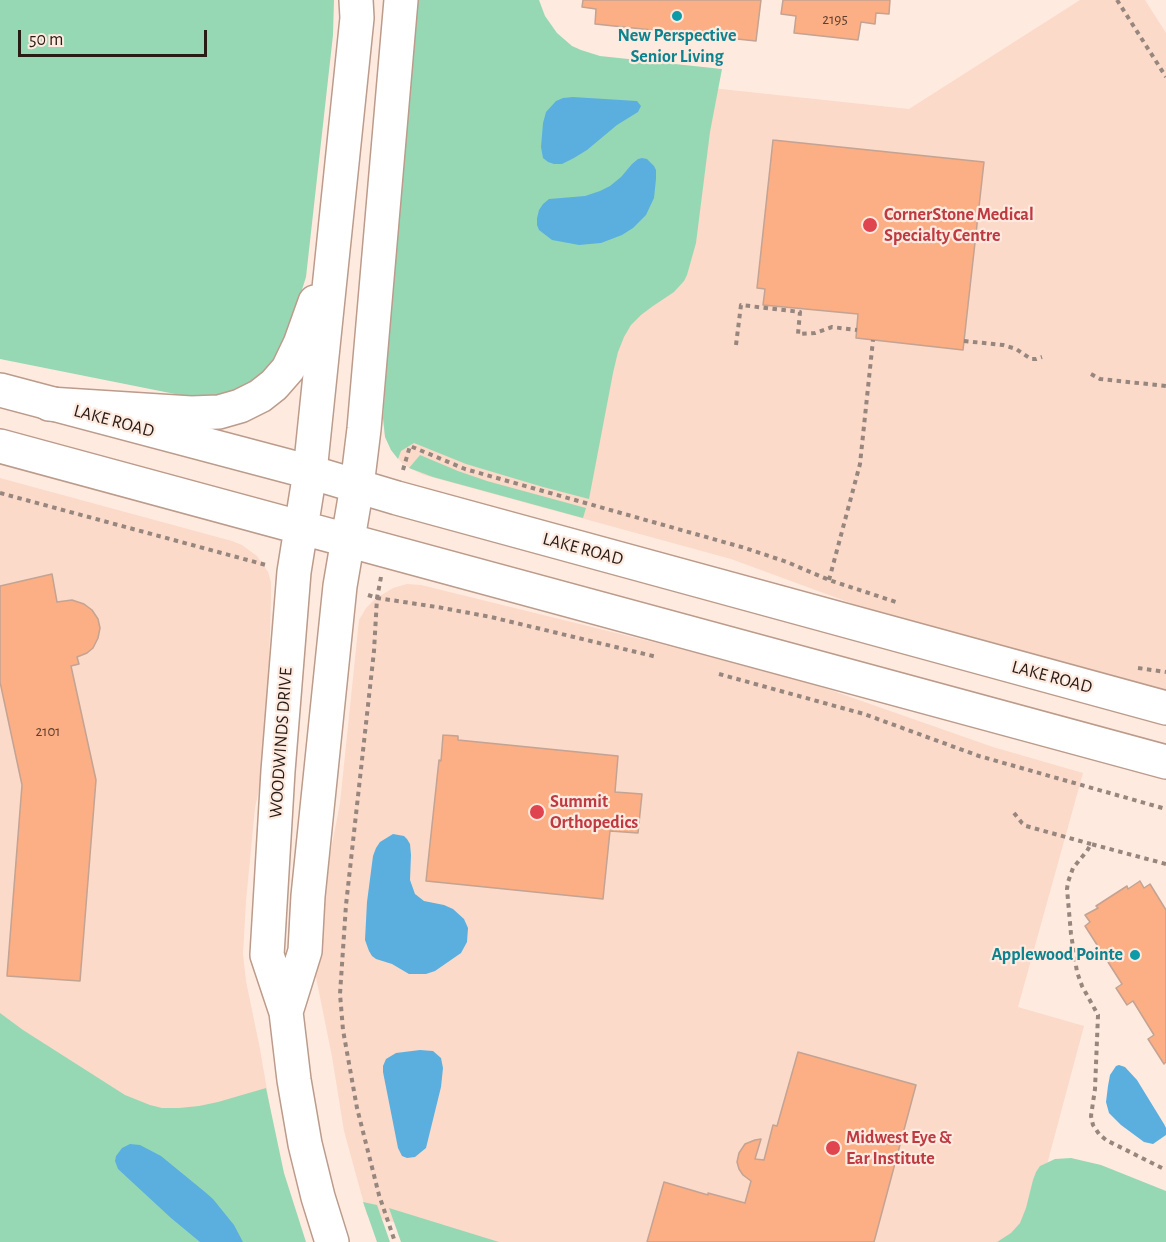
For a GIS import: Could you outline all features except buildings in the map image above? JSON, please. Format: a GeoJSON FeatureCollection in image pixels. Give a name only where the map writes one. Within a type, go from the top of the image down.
{"type":"FeatureCollection","features":[{"type":"Feature","properties":{"kind":"main road"},"geometry":{"type":"LineString","coordinates":[[49,404],[207,413],[228,410],[251,401],[274,385],[291,364],[334,249],[357,18],[356,0]]}},
{"type":"Feature","properties":{"kind":"main road","name":"WOODWINDS DRIVE"},"geometry":{"type":"LineString","coordinates":[[286,1012],[305,951],[308,896],[338,598],[364,429],[401,0]]}},
{"type":"Feature","properties":{"kind":"main road","name":"WOODWINDS DRIVE"},"geometry":{"type":"LineString","coordinates":[[332,1242],[305,1144],[290,1058],[286,1012],[267,955],[278,771],[294,572],[310,472],[334,249]]}},
{"type":"Feature","properties":{"kind":"main road","name":"LAKE ROAD"},"geometry":{"type":"LineString","coordinates":[[0,390],[310,472],[397,498],[1166,708]]}},
{"type":"Feature","properties":{"kind":"main road"},"geometry":{"type":"LineString","coordinates":[[0,446],[1166,762]]}},
{"type":"Feature","properties":{"kind":"path"},"geometry":{"type":"LineString","coordinates":[[1117,0],[1166,77]]}},
{"type":"Feature","properties":{"kind":"path"},"geometry":{"type":"LineString","coordinates":[[736,345],[741,305],[800,312],[798,334],[815,333],[832,327],[857,330]]}},
{"type":"Feature","properties":{"kind":"path"},"geometry":{"type":"LineString","coordinates":[[829,580],[860,464],[873,340]]}},
{"type":"Feature","properties":{"kind":"path"},"geometry":{"type":"LineString","coordinates":[[964,341],[1003,345],[1031,359],[1042,357]]}},
{"type":"Feature","properties":{"kind":"path"},"geometry":{"type":"LineString","coordinates":[[1091,374],[1100,379],[1166,386]]}},
{"type":"Feature","properties":{"kind":"path"},"geometry":{"type":"LineString","coordinates":[[410,446],[465,469],[745,548],[787,562],[829,580],[902,603]]}},
{"type":"Feature","properties":{"kind":"path"},"geometry":{"type":"LineString","coordinates":[[0,493],[252,562]]}},
{"type":"Feature","properties":{"kind":"path"},"geometry":{"type":"LineString","coordinates":[[395,1242],[379,1196],[364,1138],[340,1005],[346,905],[374,651],[377,598],[491,617],[662,658]]}},
{"type":"Feature","properties":{"kind":"path"},"geometry":{"type":"LineString","coordinates":[[1132,667],[1166,672]]}},
{"type":"Feature","properties":{"kind":"path"},"geometry":{"type":"LineString","coordinates":[[718,673],[864,714],[979,756],[1166,809]]}},
{"type":"Feature","properties":{"kind":"path"},"geometry":{"type":"LineString","coordinates":[[1014,813],[1026,826],[1166,864]]}},
{"type":"Feature","properties":{"kind":"path"},"geometry":{"type":"LineString","coordinates":[[1091,844],[1071,873],[1067,899],[1078,977],[1098,1015],[1095,1089],[1091,1116],[1093,1125],[1106,1140],[1166,1170]]}},
{"type":"Feature","properties":{"kind":"shaded area"},"geometry":{"type":"Polygon","coordinates":[[[1080,0],[1145,0],[1166,33],[1166,691],[878,613],[731,559],[424,475],[402,463],[391,450],[385,437],[383,418],[411,56],[909,109],[1080,0]]]}},
{"type":"Feature","properties":{"kind":"shaded area"},"geometry":{"type":"Polygon","coordinates":[[[0,478],[232,541],[257,556],[268,572],[271,582],[271,599],[266,756],[255,808],[243,954],[272,1119],[161,1132],[0,1029],[0,478]]]}},
{"type":"Feature","properties":{"kind":"shaded area"},"geometry":{"type":"Polygon","coordinates":[[[407,584],[421,585],[657,643],[816,685],[993,747],[1083,773],[1018,1007],[1084,1026],[1030,1228],[1008,1242],[467,1242],[367,1215],[344,1131],[316,977],[317,922],[340,803],[359,620],[375,599],[393,588],[407,584]]]}},
{"type":"Feature","properties":{"kind":"green space"},"geometry":{"type":"Polygon","coordinates":[[[0,0],[334,0],[333,35],[306,277],[284,347],[261,378],[223,397],[190,397],[0,359],[0,0]]]}},
{"type":"Feature","properties":{"kind":"green space"},"geometry":{"type":"Polygon","coordinates":[[[416,0],[539,0],[545,16],[557,33],[572,46],[581,50],[600,56],[722,69],[710,132],[696,243],[687,275],[674,292],[641,315],[624,337],[613,373],[589,499],[466,464],[414,443],[401,451],[398,459],[385,437],[383,418],[416,0]]]}},
{"type":"Feature","properties":{"kind":"green space"},"geometry":{"type":"Polygon","coordinates":[[[420,455],[487,481],[586,508],[583,518],[433,477],[409,468],[420,455]]]}},
{"type":"Feature","properties":{"kind":"green space"},"geometry":{"type":"Polygon","coordinates":[[[0,1013],[125,1095],[150,1105],[162,1108],[199,1106],[266,1088],[284,1173],[306,1242],[0,1242],[0,1013]]]}},
{"type":"Feature","properties":{"kind":"green space"},"geometry":{"type":"Polygon","coordinates":[[[1071,1158],[1101,1165],[1166,1191],[1166,1242],[997,1242],[1011,1233],[1020,1223],[1033,1180],[1040,1166],[1055,1159],[1071,1158]]]}},
{"type":"Feature","properties":{"kind":"green space"},"geometry":{"type":"Polygon","coordinates":[[[363,1202],[377,1205],[390,1242],[377,1242],[363,1202]]]}},
{"type":"Feature","properties":{"kind":"green space"},"geometry":{"type":"Polygon","coordinates":[[[389,1208],[499,1242],[401,1242],[389,1208]]]}},
{"type":"Feature","properties":{"kind":"water"},"geometry":{"type":"Polygon","coordinates":[[[573,97],[637,101],[641,106],[638,112],[574,158],[562,164],[548,162],[543,158],[541,147],[546,112],[556,101],[573,97]]]}},
{"type":"Feature","properties":{"kind":"water"},"geometry":{"type":"Polygon","coordinates":[[[642,158],[647,159],[656,170],[654,198],[646,215],[633,228],[601,243],[579,245],[552,240],[539,230],[537,218],[539,210],[549,199],[585,196],[600,191],[610,186],[632,164],[642,158]]]}},
{"type":"Feature","properties":{"kind":"water"},"geometry":{"type":"Polygon","coordinates":[[[393,834],[404,836],[410,844],[410,880],[415,894],[424,901],[453,909],[464,919],[468,928],[467,942],[461,953],[435,971],[426,974],[409,974],[392,964],[376,959],[369,951],[365,940],[373,856],[380,842],[393,834]]]}},
{"type":"Feature","properties":{"kind":"water"},"geometry":{"type":"Polygon","coordinates":[[[433,1051],[441,1058],[443,1068],[441,1087],[426,1148],[415,1157],[407,1158],[402,1156],[398,1148],[383,1066],[386,1059],[396,1053],[433,1051]]]}},
{"type":"Feature","properties":{"kind":"water"},"geometry":{"type":"Polygon","coordinates":[[[1119,1065],[1125,1067],[1137,1080],[1166,1128],[1166,1135],[1153,1144],[1144,1142],[1109,1113],[1106,1102],[1110,1075],[1119,1065]]]}},
{"type":"Feature","properties":{"kind":"water"},"geometry":{"type":"Polygon","coordinates":[[[130,1144],[140,1145],[161,1156],[205,1192],[234,1225],[243,1242],[200,1242],[171,1218],[118,1169],[116,1156],[122,1148],[130,1144]]]}},
{"type":"Feature","properties":{"kind":"place","name":"New Perspective Senior Living"},"geometry":{"type":"Point","coordinates":[677,16]}},
{"type":"Feature","properties":{"kind":"place","name":"CornerStone Medical Specialty Centre"},"geometry":{"type":"Point","coordinates":[870,225]}},
{"type":"Feature","properties":{"kind":"place","name":"Summit Orthopedics"},"geometry":{"type":"Point","coordinates":[537,812]}},
{"type":"Feature","properties":{"kind":"place","name":"Applewood Pointe"},"geometry":{"type":"Point","coordinates":[1135,955]}},
{"type":"Feature","properties":{"kind":"place","name":"Midwest Eye & Ear Institute"},"geometry":{"type":"Point","coordinates":[833,1148]}}]}
